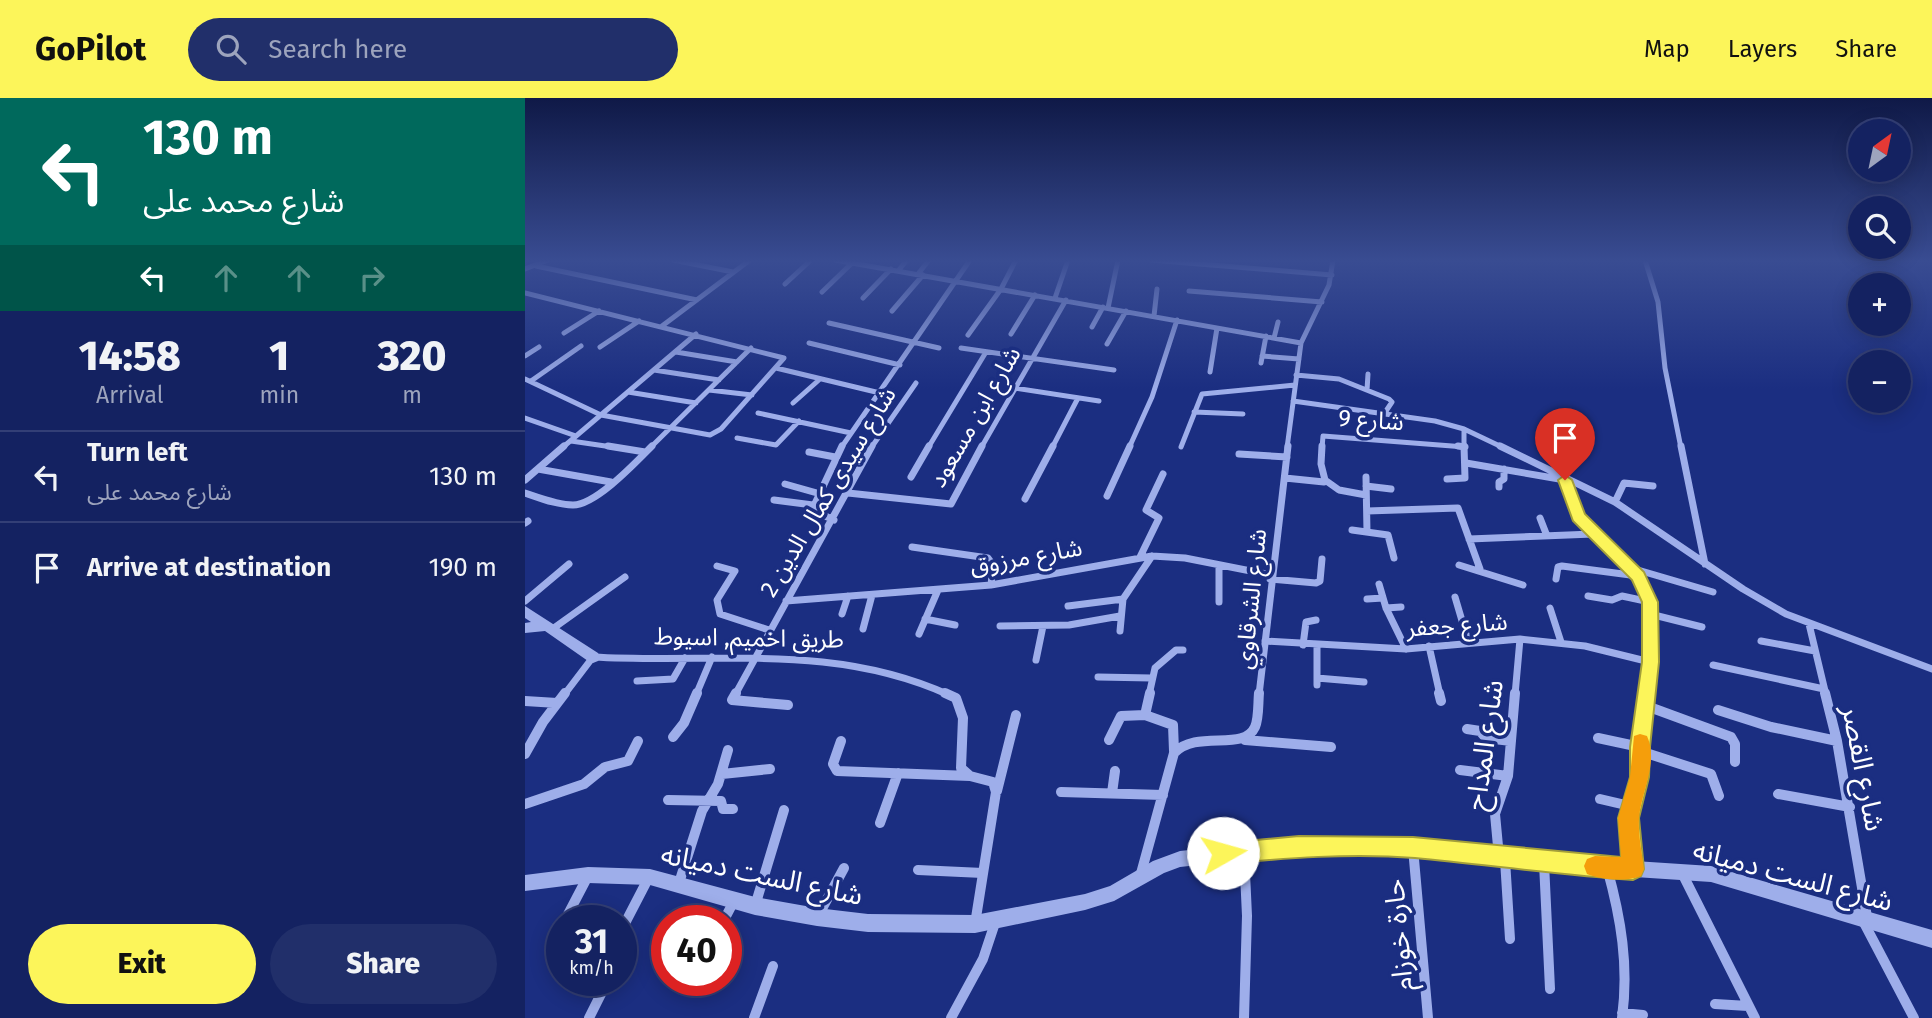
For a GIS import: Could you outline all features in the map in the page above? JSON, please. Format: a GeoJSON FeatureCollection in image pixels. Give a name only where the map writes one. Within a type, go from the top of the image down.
{"type":"FeatureCollection","features":[{"type":"Feature","properties":{"kind":"street"},"geometry":{"type":"LineString","coordinates":[[528,380],[601,415],[703,435],[716,432],[783,361],[782,356],[566,303]]}},
{"type":"Feature","properties":{"kind":"street"},"geometry":{"type":"LineString","coordinates":[[662,326],[693,303]]}},
{"type":"Feature","properties":{"kind":"street"},"geometry":{"type":"LineString","coordinates":[[892,311],[898,303]]}},
{"type":"Feature","properties":{"kind":"street"},"geometry":{"type":"LineString","coordinates":[[834,520],[815,514],[813,505],[817,493],[835,457],[942,303]]}},
{"type":"Feature","properties":{"kind":"street"},"geometry":{"type":"LineString","coordinates":[[968,335],[991,303]]}},
{"type":"Feature","properties":{"kind":"street"},"geometry":{"type":"LineString","coordinates":[[1011,334],[1030,303]]}},
{"type":"Feature","properties":{"kind":"street","name":"شارع ابن مسعود"},"geometry":{"type":"LineString","coordinates":[[848,493],[951,504],[1030,359],[1064,303]]}},
{"type":"Feature","properties":{"kind":"street"},"geometry":{"type":"LineString","coordinates":[[1082,303],[1301,342]]}},
{"type":"Feature","properties":{"kind":"street"},"geometry":{"type":"LineString","coordinates":[[1092,327],[1106,303]]}},
{"type":"Feature","properties":{"kind":"street"},"geometry":{"type":"LineString","coordinates":[[1154,316],[1155,303]]}},
{"type":"Feature","properties":{"kind":"street","name":"شارع الشرقاوي"},"geometry":{"type":"LineString","coordinates":[[1241,740],[1248,737],[1257,726],[1271,577],[1301,342],[1305,328],[1321,303]]}},
{"type":"Feature","properties":{"kind":"street"},"geometry":{"type":"LineString","coordinates":[[1658,303],[1665,368],[1705,564]]}},
{"type":"Feature","properties":{"kind":"street"},"geometry":{"type":"LineString","coordinates":[[564,333],[599,311]]}},
{"type":"Feature","properties":{"kind":"street"},"geometry":{"type":"LineString","coordinates":[[1107,344],[1126,311]]}},
{"type":"Feature","properties":{"kind":"street"},"geometry":{"type":"LineString","coordinates":[[1107,496],[1152,397],[1177,320]]}},
{"type":"Feature","properties":{"kind":"street"},"geometry":{"type":"LineString","coordinates":[[600,347],[639,321]]}},
{"type":"Feature","properties":{"kind":"street"},"geometry":{"type":"LineString","coordinates":[[1274,338],[1278,322]]}},
{"type":"Feature","properties":{"kind":"street"},"geometry":{"type":"LineString","coordinates":[[829,323],[914,345],[939,348]]}},
{"type":"Feature","properties":{"kind":"street"},"geometry":{"type":"LineString","coordinates":[[1210,372],[1217,328]]}},
{"type":"Feature","properties":{"kind":"street"},"geometry":{"type":"LineString","coordinates":[[527,477],[696,334]]}},
{"type":"Feature","properties":{"kind":"street"},"geometry":{"type":"LineString","coordinates":[[1266,336],[1262,360],[1299,359]]}},
{"type":"Feature","properties":{"kind":"street"},"geometry":{"type":"LineString","coordinates":[[809,343],[900,365]]}},
{"type":"Feature","properties":{"kind":"street"},"geometry":{"type":"LineString","coordinates":[[528,380],[581,346]]}},
{"type":"Feature","properties":{"kind":"street"},"geometry":{"type":"LineString","coordinates":[[525,356],[539,347]]}},
{"type":"Feature","properties":{"kind":"street"},"geometry":{"type":"LineString","coordinates":[[525,493],[577,505],[592,498],[670,429],[751,348]]}},
{"type":"Feature","properties":{"kind":"street"},"geometry":{"type":"LineString","coordinates":[[961,348],[1114,370]]}},
{"type":"Feature","properties":{"kind":"street"},"geometry":{"type":"LineString","coordinates":[[675,352],[737,362]]}},
{"type":"Feature","properties":{"kind":"street"},"geometry":{"type":"LineString","coordinates":[[911,477],[986,352]]}},
{"type":"Feature","properties":{"kind":"street"},"geometry":{"type":"LineString","coordinates":[[776,368],[880,393]]}},
{"type":"Feature","properties":{"kind":"street"},"geometry":{"type":"LineString","coordinates":[[654,370],[719,380]]}},
{"type":"Feature","properties":{"kind":"street"},"geometry":{"type":"LineString","coordinates":[[1367,390],[1368,374]]}},
{"type":"Feature","properties":{"kind":"street"},"geometry":{"type":"LineString","coordinates":[[1296,375],[1339,379],[1391,400],[1384,414]]}},
{"type":"Feature","properties":{"kind":"street"},"geometry":{"type":"LineString","coordinates":[[793,403],[820,379]]}},
{"type":"Feature","properties":{"kind":"street","name":"شارع سيدى كمال الدين 2"},"geometry":{"type":"LineString","coordinates":[[788,705],[732,700],[753,658],[834,520],[869,451],[916,383]]}},
{"type":"Feature","properties":{"kind":"street"},"geometry":{"type":"LineString","coordinates":[[1181,447],[1194,412],[1205,393],[1295,386]]}},
{"type":"Feature","properties":{"kind":"street"},"geometry":{"type":"LineString","coordinates":[[1014,388],[1099,401]]}},
{"type":"Feature","properties":{"kind":"street"},"geometry":{"type":"LineString","coordinates":[[709,390],[752,395]]}},
{"type":"Feature","properties":{"kind":"street"},"geometry":{"type":"LineString","coordinates":[[628,392],[696,403]]}},
{"type":"Feature","properties":{"kind":"street"},"geometry":{"type":"LineString","coordinates":[[1025,499],[1078,398]]}},
{"type":"Feature","properties":{"kind":"street"},"geometry":{"type":"LineString","coordinates":[[1293,401],[1464,429],[1615,502],[1763,602],[1809,624],[1932,669]]}},
{"type":"Feature","properties":{"kind":"street"},"geometry":{"type":"LineString","coordinates":[[1194,412],[1243,414]]}},
{"type":"Feature","properties":{"kind":"street"},"geometry":{"type":"LineString","coordinates":[[758,413],[851,433]]}},
{"type":"Feature","properties":{"kind":"street"},"geometry":{"type":"LineString","coordinates":[[525,418],[574,438],[645,452]]}},
{"type":"Feature","properties":{"kind":"street"},"geometry":{"type":"LineString","coordinates":[[737,438],[776,446],[799,421]]}},
{"type":"Feature","properties":{"kind":"street"},"geometry":{"type":"LineString","coordinates":[[1447,479],[1465,478],[1464,429]]}},
{"type":"Feature","properties":{"kind":"street","name":"شارع 9"},"geometry":{"type":"LineString","coordinates":[[1324,482],[1321,473],[1326,435],[1465,447]]}},
{"type":"Feature","properties":{"kind":"street"},"geometry":{"type":"LineString","coordinates":[[809,452],[835,457]]}},
{"type":"Feature","properties":{"kind":"street"},"geometry":{"type":"LineString","coordinates":[[1239,454],[1287,457]]}},
{"type":"Feature","properties":{"kind":"street"},"geometry":{"type":"LineString","coordinates":[[1466,463],[1565,480]]}},
{"type":"Feature","properties":{"kind":"street"},"geometry":{"type":"LineString","coordinates":[[538,469],[611,482]]}},
{"type":"Feature","properties":{"kind":"street"},"geometry":{"type":"LineString","coordinates":[[1499,487],[1499,482],[1504,480],[1504,469]]}},
{"type":"Feature","properties":{"kind":"street"},"geometry":{"type":"LineString","coordinates":[[1140,557],[1159,518],[1146,510],[1163,474]]}},
{"type":"Feature","properties":{"kind":"street"},"geometry":{"type":"LineString","coordinates":[[1366,477],[1367,532]]}},
{"type":"Feature","properties":{"kind":"street"},"geometry":{"type":"LineString","coordinates":[[1285,478],[1324,482],[1336,490],[1366,495]]}},
{"type":"Feature","properties":{"kind":"street"},"geometry":{"type":"LineString","coordinates":[[1565,480],[1578,517],[1639,576],[1650,602],[1650,662],[1640,749],[1640,777],[1630,806],[1633,869]]}},
{"type":"Feature","properties":{"kind":"street"},"geometry":{"type":"LineString","coordinates":[[1615,502],[1624,483],[1653,485]]}},
{"type":"Feature","properties":{"kind":"street"},"geometry":{"type":"LineString","coordinates":[[785,484],[817,493]]}},
{"type":"Feature","properties":{"kind":"street"},"geometry":{"type":"LineString","coordinates":[[1366,486],[1391,489]]}},
{"type":"Feature","properties":{"kind":"street"},"geometry":{"type":"LineString","coordinates":[[774,500],[813,505]]}},
{"type":"Feature","properties":{"kind":"street"},"geometry":{"type":"LineString","coordinates":[[1367,511],[1455,507],[1480,569]]}},
{"type":"Feature","properties":{"kind":"street"},"geometry":{"type":"LineString","coordinates":[[1540,518],[1547,536]]}},
{"type":"Feature","properties":{"kind":"street"},"geometry":{"type":"LineString","coordinates":[[1352,530],[1388,535],[1394,558]]}},
{"type":"Feature","properties":{"kind":"street"},"geometry":{"type":"LineString","coordinates":[[1469,539],[1594,534]]}},
{"type":"Feature","properties":{"kind":"street"},"geometry":{"type":"LineString","coordinates":[[912,547],[988,558],[993,565],[991,584]]}},
{"type":"Feature","properties":{"kind":"street"},"geometry":{"type":"LineString","coordinates":[[1120,631],[1123,599],[1152,556]]}},
{"type":"Feature","properties":{"kind":"street","name":"شارع مرزوق"},"geometry":{"type":"LineString","coordinates":[[786,601],[991,584],[1152,556],[1316,583],[1320,580],[1322,559]]}},
{"type":"Feature","properties":{"kind":"street"},"geometry":{"type":"LineString","coordinates":[[525,601],[569,564]]}},
{"type":"Feature","properties":{"kind":"street"},"geometry":{"type":"LineString","coordinates":[[1219,565],[1219,602]]}},
{"type":"Feature","properties":{"kind":"street"},"geometry":{"type":"LineString","coordinates":[[1459,565],[1480,569],[1523,585]]}},
{"type":"Feature","properties":{"kind":"street"},"geometry":{"type":"LineString","coordinates":[[717,566],[735,571],[717,600],[716,608],[720,614],[769,631]]}},
{"type":"Feature","properties":{"kind":"street"},"geometry":{"type":"LineString","coordinates":[[1556,579],[1560,566],[1639,576]]}},
{"type":"Feature","properties":{"kind":"street"},"geometry":{"type":"LineString","coordinates":[[1630,568],[1713,592]]}},
{"type":"Feature","properties":{"kind":"street"},"geometry":{"type":"LineString","coordinates":[[525,628],[547,628],[625,578]]}},
{"type":"Feature","properties":{"kind":"street"},"geometry":{"type":"LineString","coordinates":[[1379,583],[1386,608],[1406,649]]}},
{"type":"Feature","properties":{"kind":"street"},"geometry":{"type":"LineString","coordinates":[[919,634],[938,590]]}},
{"type":"Feature","properties":{"kind":"street"},"geometry":{"type":"LineString","coordinates":[[863,629],[873,595]]}},
{"type":"Feature","properties":{"kind":"street"},"geometry":{"type":"LineString","coordinates":[[842,614],[848,596]]}},
{"type":"Feature","properties":{"kind":"street"},"geometry":{"type":"LineString","coordinates":[[1588,596],[1612,600],[1622,596],[1650,602]]}},
{"type":"Feature","properties":{"kind":"street"},"geometry":{"type":"LineString","coordinates":[[1455,597],[1468,641]]}},
{"type":"Feature","properties":{"kind":"street"},"geometry":{"type":"LineString","coordinates":[[1367,599],[1383,598]]}},
{"type":"Feature","properties":{"kind":"street"},"geometry":{"type":"LineString","coordinates":[[1068,606],[1123,599]]}},
{"type":"Feature","properties":{"kind":"street"},"geometry":{"type":"LineString","coordinates":[[1386,608],[1401,607]]}},
{"type":"Feature","properties":{"kind":"street"},"geometry":{"type":"LineString","coordinates":[[1550,608],[1561,642]]}},
{"type":"Feature","properties":{"kind":"street"},"geometry":{"type":"LineString","coordinates":[[525,611],[593,657],[557,703],[525,754]]}},
{"type":"Feature","properties":{"kind":"street"},"geometry":{"type":"LineString","coordinates":[[1650,614],[1702,627]]}},
{"type":"Feature","properties":{"kind":"street"},"geometry":{"type":"LineString","coordinates":[[1000,626],[1043,626],[1120,616]]}},
{"type":"Feature","properties":{"kind":"street"},"geometry":{"type":"LineString","coordinates":[[925,619],[955,625]]}},
{"type":"Feature","properties":{"kind":"street"},"geometry":{"type":"LineString","coordinates":[[1303,645],[1305,622],[1316,620]]}},
{"type":"Feature","properties":{"kind":"street","name":"شارع القصر"},"geometry":{"type":"LineString","coordinates":[[1809,624],[1850,807],[1865,921],[1914,1018]]}},
{"type":"Feature","properties":{"kind":"street"},"geometry":{"type":"LineString","coordinates":[[1036,660],[1043,626]]}},
{"type":"Feature","properties":{"kind":"street","name":"شارع جعفر"},"geometry":{"type":"LineString","coordinates":[[1265,641],[1406,649],[1468,641],[1520,639],[1561,642],[1650,662]]}},
{"type":"Feature","properties":{"kind":"street","name":"شارع المداح"},"geometry":{"type":"LineString","coordinates":[[1510,939],[1495,814],[1508,776],[1520,639]]}},
{"type":"Feature","properties":{"kind":"street"},"geometry":{"type":"LineString","coordinates":[[1761,641],[1815,651]]}},
{"type":"Feature","properties":{"kind":"street"},"geometry":{"type":"LineString","coordinates":[[1317,646],[1317,682],[1364,682]]}},
{"type":"Feature","properties":{"kind":"street"},"geometry":{"type":"LineString","coordinates":[[1429,646],[1441,701]]}},
{"type":"Feature","properties":{"kind":"street"},"geometry":{"type":"LineString","coordinates":[[1145,715],[1155,668],[1176,650],[1183,650]]}},
{"type":"Feature","properties":{"kind":"street","name":"طريق اخميم, اسيوط"},"geometry":{"type":"LineString","coordinates":[[593,657],[845,661],[880,669],[956,698],[962,708],[959,761],[970,776]]}},
{"type":"Feature","properties":{"kind":"street"},"geometry":{"type":"LineString","coordinates":[[673,737],[684,723],[712,657]]}},
{"type":"Feature","properties":{"kind":"street"},"geometry":{"type":"LineString","coordinates":[[637,681],[673,679],[685,658]]}},
{"type":"Feature","properties":{"kind":"street"},"geometry":{"type":"LineString","coordinates":[[1713,665],[1824,689]]}},
{"type":"Feature","properties":{"kind":"street"},"geometry":{"type":"LineString","coordinates":[[1098,677],[1151,678]]}},
{"type":"Feature","properties":{"kind":"street"},"geometry":{"type":"LineString","coordinates":[[525,701],[557,703]]}},
{"type":"Feature","properties":{"kind":"street"},"geometry":{"type":"LineString","coordinates":[[1644,705],[1731,737],[1735,744],[1735,762]]}},
{"type":"Feature","properties":{"kind":"street"},"geometry":{"type":"LineString","coordinates":[[1718,710],[1770,727],[1837,741]]}},
{"type":"Feature","properties":{"kind":"street"},"geometry":{"type":"LineString","coordinates":[[975,924],[996,792],[1016,715]]}},
{"type":"Feature","properties":{"kind":"street"},"geometry":{"type":"LineString","coordinates":[[1109,740],[1121,716],[1145,715],[1173,725],[1174,754],[1139,879]]}},
{"type":"Feature","properties":{"kind":"street"},"geometry":{"type":"LineString","coordinates":[[1467,729],[1481,731],[1487,738],[1511,741]]}},
{"type":"Feature","properties":{"kind":"street"},"geometry":{"type":"LineString","coordinates":[[1598,738],[1640,749],[1711,774],[1719,796]]}},
{"type":"Feature","properties":{"kind":"street"},"geometry":{"type":"LineString","coordinates":[[1174,754],[1188,741],[1241,740],[1331,747]]}},
{"type":"Feature","properties":{"kind":"street"},"geometry":{"type":"LineString","coordinates":[[525,804],[584,784],[605,767],[628,761],[638,741]]}},
{"type":"Feature","properties":{"kind":"street"},"geometry":{"type":"LineString","coordinates":[[841,741],[833,764],[837,771],[970,776],[993,782],[996,792]]}},
{"type":"Feature","properties":{"kind":"street"},"geometry":{"type":"LineString","coordinates":[[679,883],[707,802],[722,774],[728,750]]}},
{"type":"Feature","properties":{"kind":"street"},"geometry":{"type":"LineString","coordinates":[[722,774],[770,769]]}},
{"type":"Feature","properties":{"kind":"street"},"geometry":{"type":"LineString","coordinates":[[1460,770],[1508,776]]}},
{"type":"Feature","properties":{"kind":"street"},"geometry":{"type":"LineString","coordinates":[[1112,793],[1115,771]]}},
{"type":"Feature","properties":{"kind":"street"},"geometry":{"type":"LineString","coordinates":[[880,823],[898,773]]}},
{"type":"Feature","properties":{"kind":"street"},"geometry":{"type":"LineString","coordinates":[[1061,792],[1163,794]]}},
{"type":"Feature","properties":{"kind":"street"},"geometry":{"type":"LineString","coordinates":[[1778,794],[1850,807]]}},
{"type":"Feature","properties":{"kind":"street"},"geometry":{"type":"LineString","coordinates":[[1600,799],[1630,806]]}},
{"type":"Feature","properties":{"kind":"street"},"geometry":{"type":"LineString","coordinates":[[668,800],[723,802],[723,809],[733,809]]}},
{"type":"Feature","properties":{"kind":"street"},"geometry":{"type":"LineString","coordinates":[[755,906],[784,810]]}},
{"type":"Feature","properties":{"kind":"street","name":"شارع الست دميانه"},"geometry":{"type":"LineString","coordinates":[[525,883],[588,875],[650,877],[755,906],[817,917],[869,923],[975,924],[1085,902],[1114,893],[1159,867],[1181,859],[1299,846],[1413,847],[1543,863],[1681,871],[1743,883],[1932,939]]}},
{"type":"Feature","properties":{"kind":"street","name":"حارة خوزام"},"geometry":{"type":"LineString","coordinates":[[1413,847],[1428,1018]]}},
{"type":"Feature","properties":{"kind":"street"},"geometry":{"type":"LineString","coordinates":[[1244,850],[1247,916],[1244,1018]]}},
{"type":"Feature","properties":{"kind":"street"},"geometry":{"type":"LineString","coordinates":[[1543,863],[1549,917],[1550,989]]}},
{"type":"Feature","properties":{"kind":"street"},"geometry":{"type":"LineString","coordinates":[[1607,867],[1625,943],[1622,1016],[1643,1015]]}},
{"type":"Feature","properties":{"kind":"street"},"geometry":{"type":"LineString","coordinates":[[817,917],[828,893],[838,885],[844,868]]}},
{"type":"Feature","properties":{"kind":"street"},"geometry":{"type":"LineString","coordinates":[[918,870],[983,873]]}},
{"type":"Feature","properties":{"kind":"street"},"geometry":{"type":"LineString","coordinates":[[1681,871],[1755,1018]]}},
{"type":"Feature","properties":{"kind":"street"},"geometry":{"type":"LineString","coordinates":[[573,905],[588,875]]}},
{"type":"Feature","properties":{"kind":"street"},"geometry":{"type":"LineString","coordinates":[[635,905],[650,877]]}},
{"type":"Feature","properties":{"kind":"street"},"geometry":{"type":"LineString","coordinates":[[732,905],[734,900]]}},
{"type":"Feature","properties":{"kind":"street"},"geometry":{"type":"LineString","coordinates":[[951,1018],[983,959],[995,922]]}},
{"type":"Feature","properties":{"kind":"street"},"geometry":{"type":"LineString","coordinates":[[754,1018],[773,966]]}},
{"type":"Feature","properties":{"kind":"street"},"geometry":{"type":"LineString","coordinates":[[589,1018],[600,996]]}},
{"type":"Feature","properties":{"kind":"street"},"geometry":{"type":"LineString","coordinates":[[1715,1004],[1748,1006]]}},
{"type":"Feature","properties":{"kind":"slow traffic"},"geometry":{"type":"LineString","coordinates":[[1595,866],[1633,869],[1629,818],[1630,806],[1640,777],[1640,742]]}},
{"type":"Feature","properties":{"kind":"route"},"geometry":{"type":"LineString","coordinates":[[1223,853],[1299,846],[1413,847],[1543,863],[1633,869],[1629,818],[1630,806],[1640,777],[1640,747],[1650,662],[1650,602],[1639,576],[1578,517],[1565,480]]}}]}
